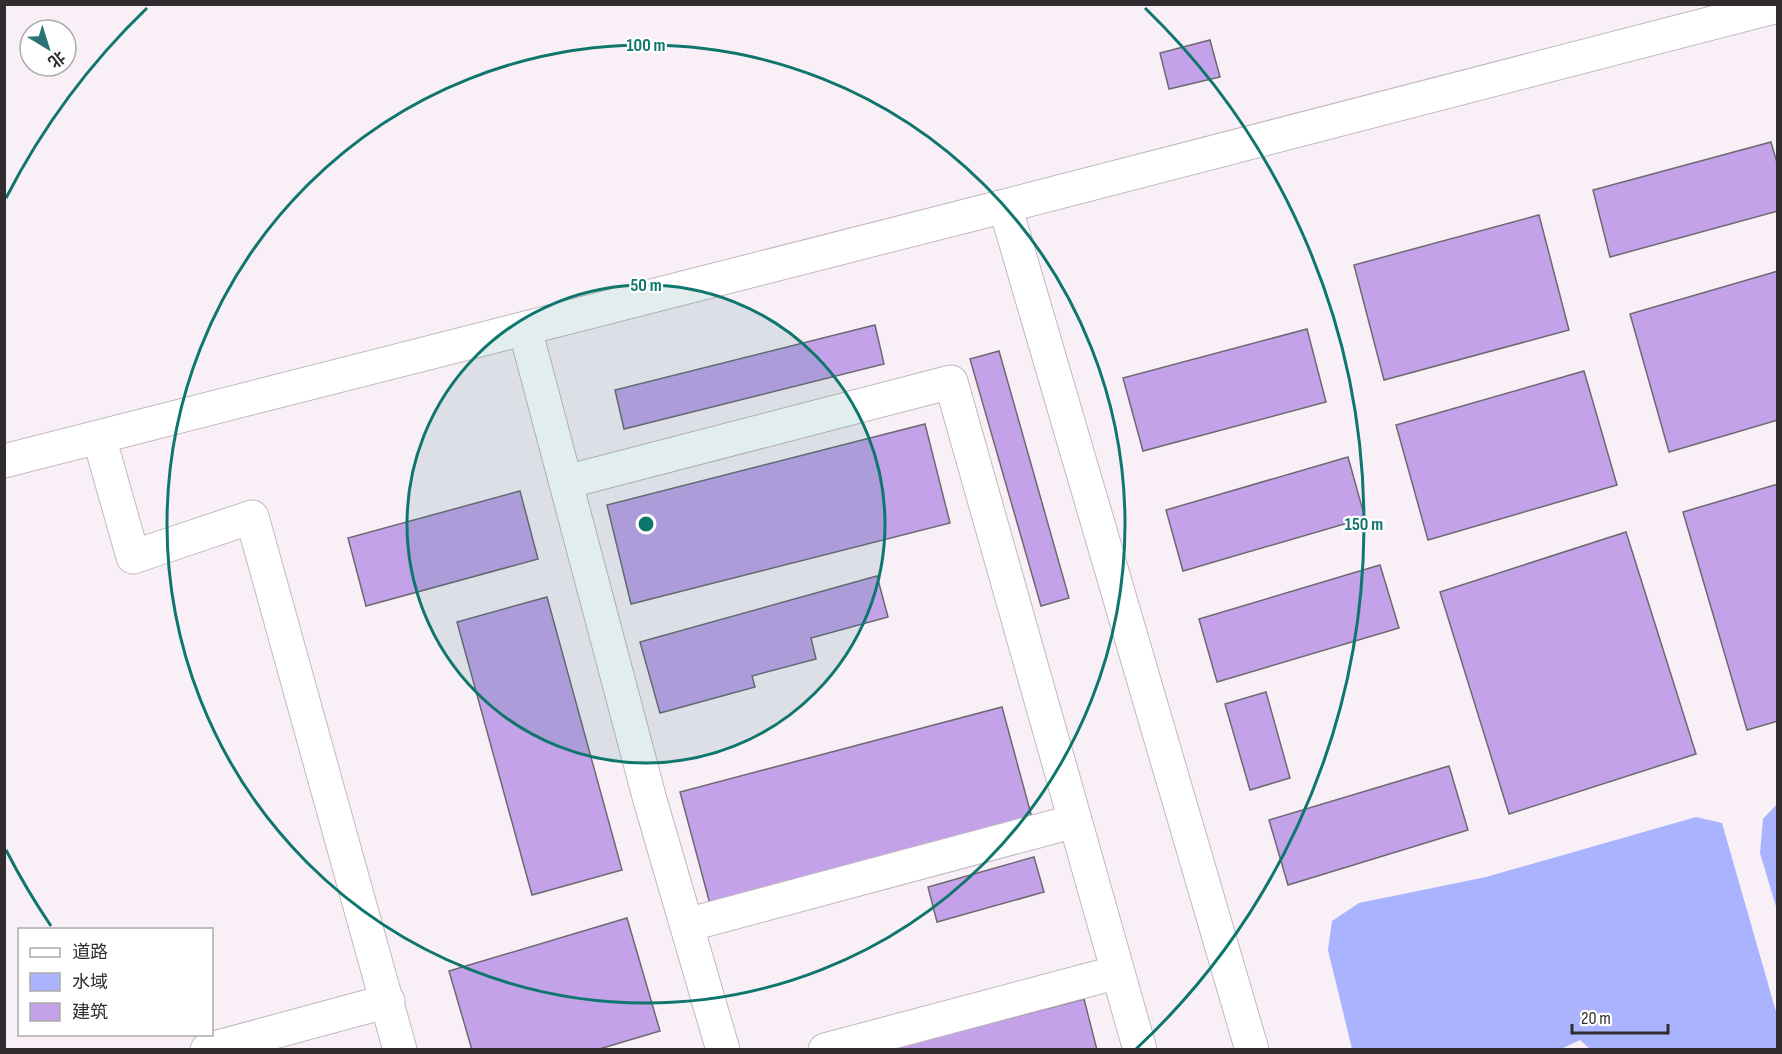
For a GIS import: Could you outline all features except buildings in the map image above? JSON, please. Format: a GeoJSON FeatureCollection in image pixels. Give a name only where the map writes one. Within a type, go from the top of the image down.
{"type":"FeatureCollection","features":[{"type":"Feature","properties":{"kind":"street"},"geometry":{"type":"LineString","coordinates":[[4,461],[1778,6]]}},
{"type":"Feature","properties":{"kind":"street"},"geometry":{"type":"LineString","coordinates":[[1005,206],[1252,1050]]}},
{"type":"Feature","properties":{"kind":"street"},"geometry":{"type":"LineString","coordinates":[[525,328],[650,800],[723,1050]]}},
{"type":"Feature","properties":{"kind":"street"},"geometry":{"type":"LineString","coordinates":[[566,482],[951,382],[1140,1050]]}},
{"type":"Feature","properties":{"kind":"street"},"geometry":{"type":"LineString","coordinates":[[99,437],[133,557],[252,517],[400,1050]]}},
{"type":"Feature","properties":{"kind":"street"},"geometry":{"type":"LineString","coordinates":[[687,925],[1075,821]]}},
{"type":"Feature","properties":{"kind":"street"},"geometry":{"type":"LineString","coordinates":[[825,1050],[1118,972]]}},
{"type":"Feature","properties":{"kind":"street"},"geometry":{"type":"LineString","coordinates":[[207,1050],[388,1001]]}},
{"type":"Feature","properties":{"kind":"water"},"geometry":{"type":"Polygon","coordinates":[[[1777,804],[1777,910],[1760,853],[1763,819],[1777,804]]]}},
{"type":"Feature","properties":{"kind":"water"},"geometry":{"type":"Polygon","coordinates":[[[1696,817],[1722,823],[1777,1015],[1777,1049],[1590,1049],[1580,1040],[1559,1050],[1352,1049],[1328,950],[1332,921],[1359,903],[1486,877],[1696,817]]]}}]}
